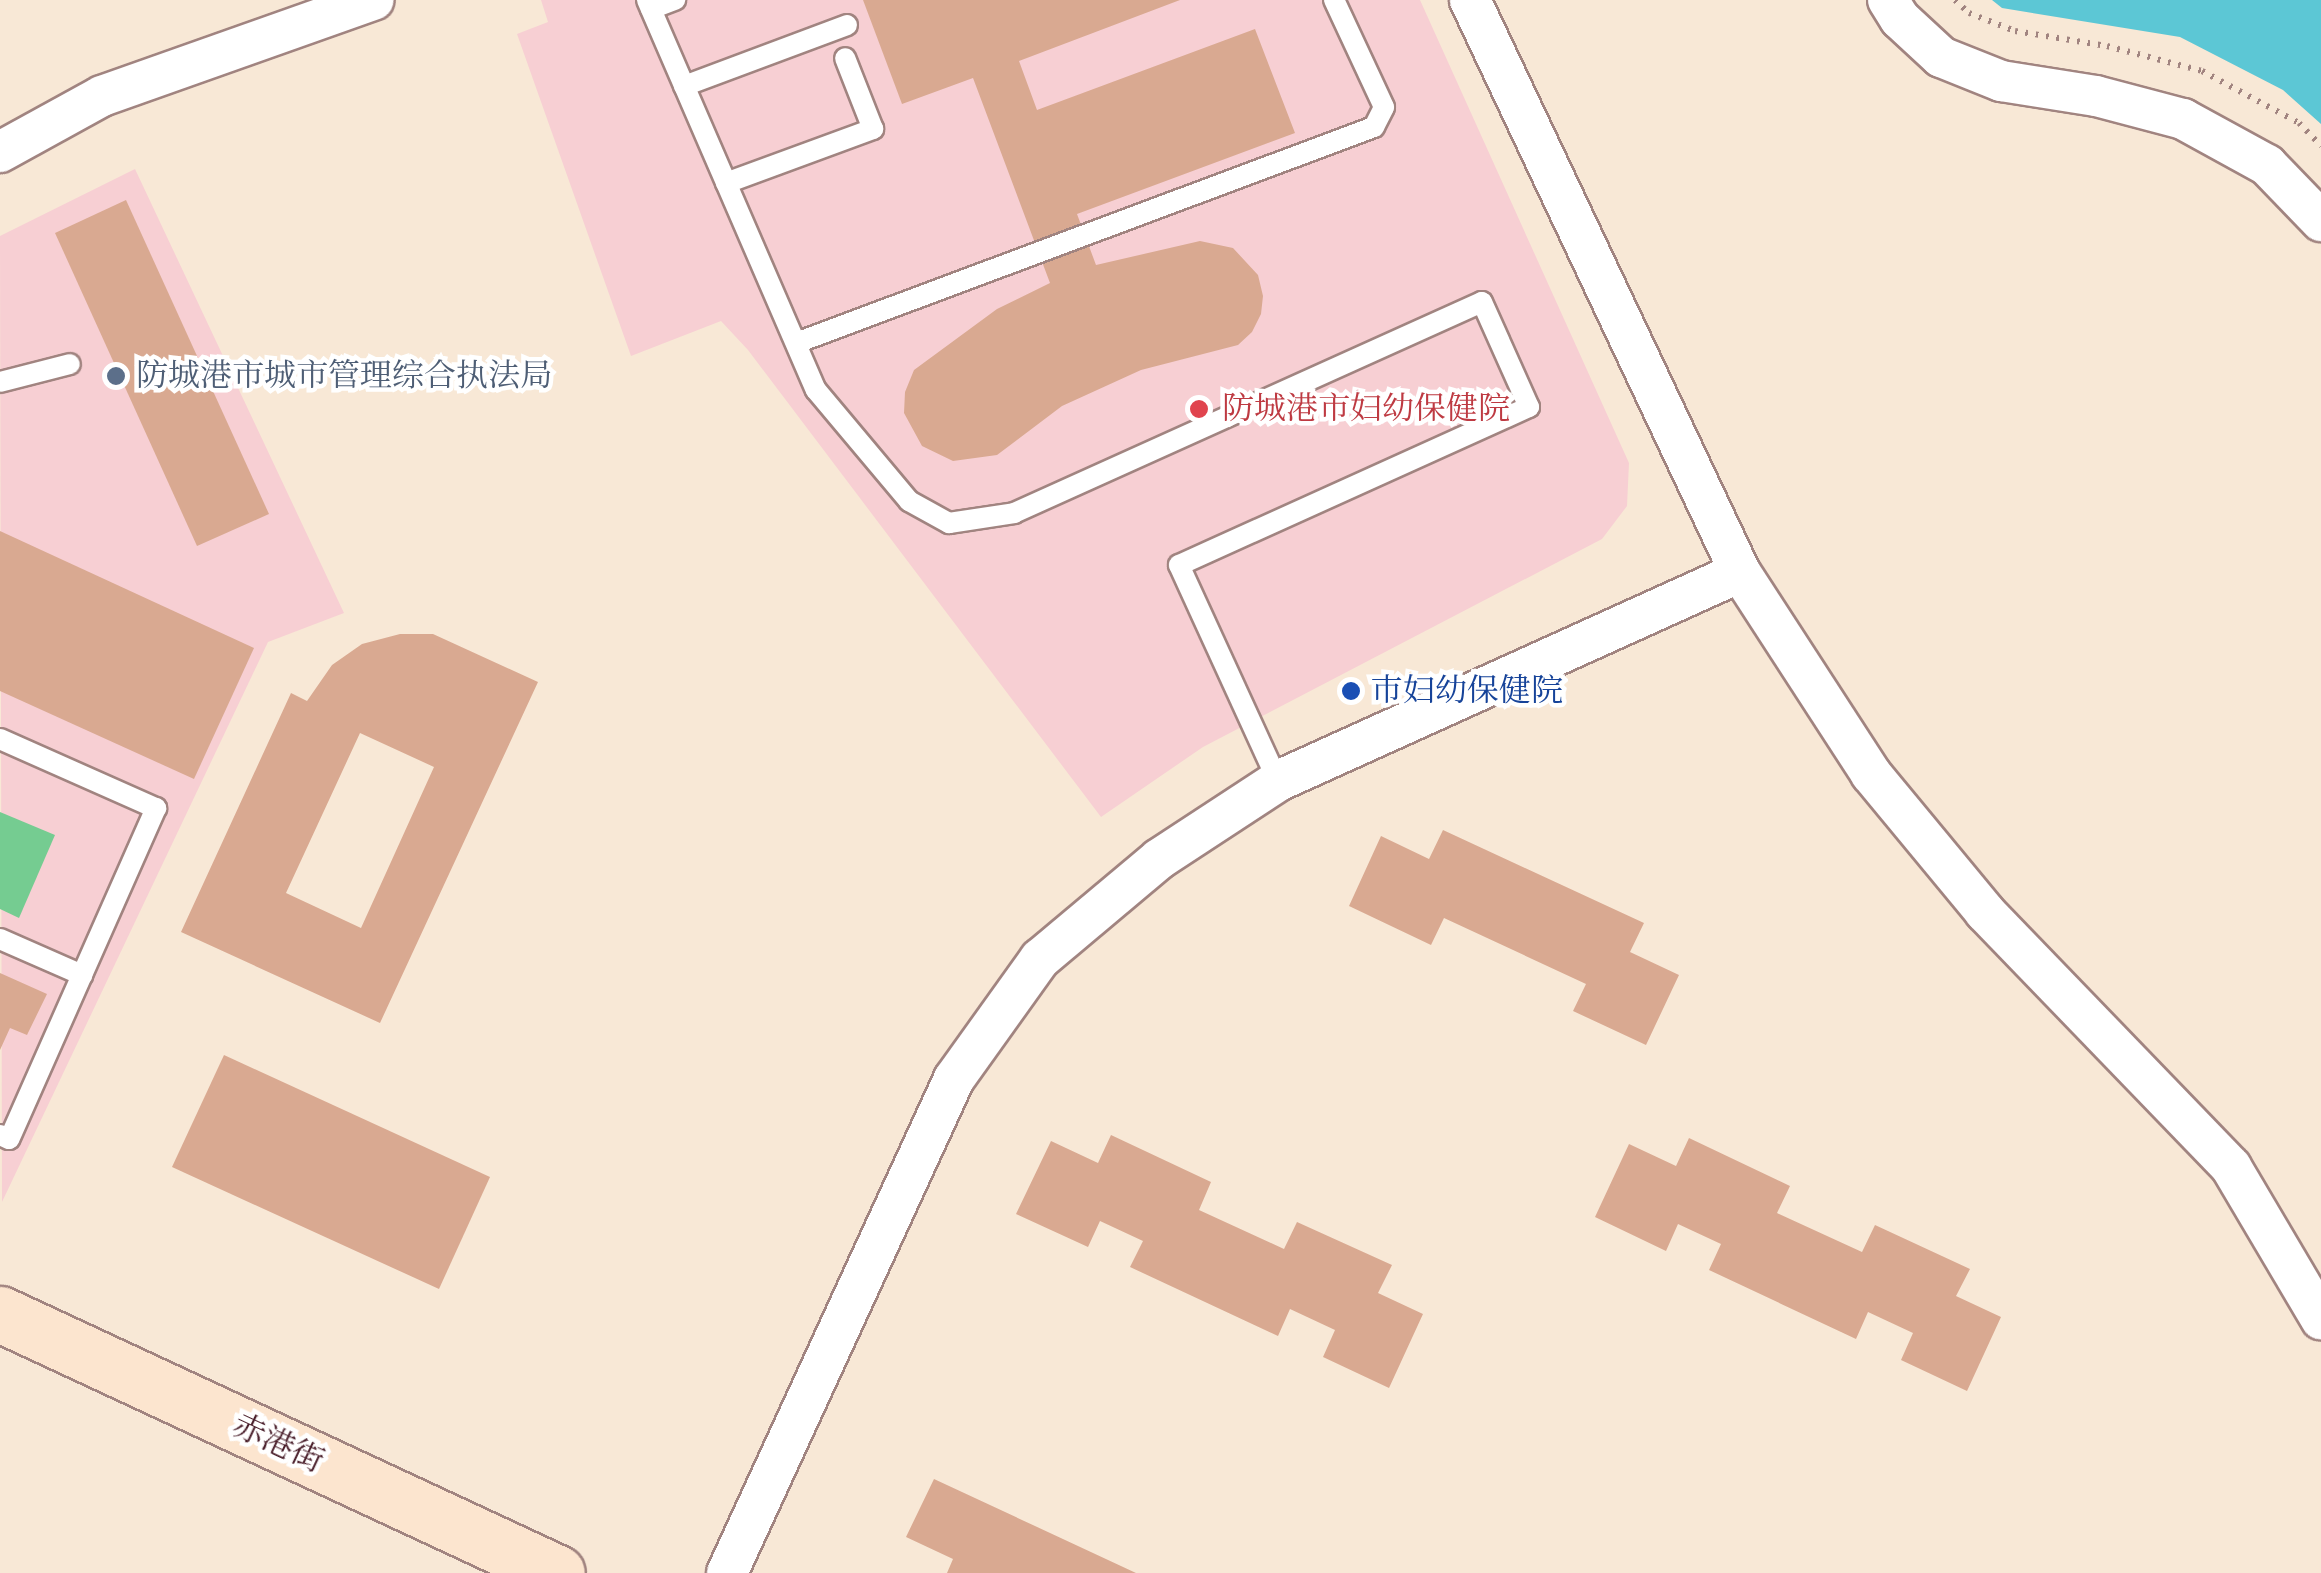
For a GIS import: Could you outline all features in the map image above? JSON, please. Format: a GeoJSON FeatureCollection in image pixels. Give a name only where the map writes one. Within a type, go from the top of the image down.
{"type":"FeatureCollection","features":[{"type":"Feature","properties":{"kind":"street"},"geometry":{"type":"LineString","coordinates":[[0,152],[102,96],[373,0]]}},
{"type":"Feature","properties":{"kind":"street"},"geometry":{"type":"LineString","coordinates":[[1470,0],[1740,572],[1870,774],[1985,912],[2231,1166],[2321,1319]]}},
{"type":"Feature","properties":{"kind":"street"},"geometry":{"type":"LineString","coordinates":[[1888,0],[1900,19],[1941,57],[2002,81],[2096,96],[2183,119],[2268,165],[2321,220]]}},
{"type":"Feature","properties":{"kind":"street"},"geometry":{"type":"LineString","coordinates":[[728,1573],[954,1078],[1040,959],[1159,859],[1278,781],[1740,572]]}},
{"type":"Feature","properties":{"kind":"street","name":"赤港街"},"geometry":{"type":"LineString","coordinates":[[0,1314],[556,1573]]}},
{"type":"Feature","properties":{"kind":"lane"},"geometry":{"type":"LineString","coordinates":[[675,0],[649,4],[816,390],[910,501],[949,523],[1014,513],[1482,302],[1530,407],[1180,565],[1278,781]]}},
{"type":"Feature","properties":{"kind":"lane"},"geometry":{"type":"LineString","coordinates":[[796,343],[1374,127],[1384,107],[1334,0]]}},
{"type":"Feature","properties":{"kind":"lane"},"geometry":{"type":"LineString","coordinates":[[684,86],[847,25]]}},
{"type":"Feature","properties":{"kind":"lane"},"geometry":{"type":"LineString","coordinates":[[726,183],[873,129],[846,58]]}},
{"type":"Feature","properties":{"kind":"lane"},"geometry":{"type":"LineString","coordinates":[[0,382],[70,364]]}},
{"type":"Feature","properties":{"kind":"lane"},"geometry":{"type":"LineString","coordinates":[[0,739],[156,808],[9,1139],[0,1135]]}},
{"type":"Feature","properties":{"kind":"lane"},"geometry":{"type":"LineString","coordinates":[[0,939],[82,975]]}},
{"type":"Feature","properties":{"kind":"path"},"geometry":{"type":"LineString","coordinates":[[1954,0],[1969,13],[2015,31],[2107,46],[2202,71],[2299,123],[2321,146]]}},
{"type":"Feature","properties":{"kind":"shaded area","name":"防城港市妇幼保健院"},"geometry":{"type":"Polygon","coordinates":[[[541,0],[1420,0],[1629,463],[1627,506],[1602,539],[1203,747],[1101,817],[748,350],[721,321],[631,356],[517,34],[548,22],[541,0]]]}},
{"type":"Feature","properties":{"kind":"shaded area"},"geometry":{"type":"Polygon","coordinates":[[[135,169],[344,613],[268,642],[2,1202],[0,236],[135,169]]]}},
{"type":"Feature","properties":{"kind":"green space"},"geometry":{"type":"Polygon","coordinates":[[[0,812],[55,835],[19,918],[0,909],[0,812]]]}},
{"type":"Feature","properties":{"kind":"water"},"geometry":{"type":"Polygon","coordinates":[[[1992,0],[2321,0],[2321,124],[2283,90],[2180,37],[2002,8],[1992,0]]]}},
{"type":"Feature","properties":{"kind":"building"},"geometry":{"type":"Polygon","coordinates":[[[863,0],[1180,0],[1019,61],[1037,110],[1255,29],[1295,133],[1077,214],[1096,265],[1200,241],[1233,248],[1258,275],[1263,296],[1261,314],[1252,332],[1238,345],[1141,370],[1062,406],[997,455],[953,461],[922,446],[904,413],[905,392],[914,370],[997,309],[1050,283],[973,78],[902,104],[863,0]]]}},
{"type":"Feature","properties":{"kind":"building"},"geometry":{"type":"Polygon","coordinates":[[[126,200],[269,514],[197,546],[55,233],[126,200]]]}},
{"type":"Feature","properties":{"kind":"building"},"geometry":{"type":"Polygon","coordinates":[[[0,531],[254,648],[194,779],[0,691],[0,531]]]}},
{"type":"Feature","properties":{"kind":"building"},"geometry":{"type":"Polygon","coordinates":[[[400,634],[433,634],[538,682],[380,1023],[181,932],[291,693],[307,701],[332,665],[362,644],[400,634]],[[360,733],[286,893],[361,928],[434,767],[360,733]]]}},
{"type":"Feature","properties":{"kind":"building"},"geometry":{"type":"Polygon","coordinates":[[[1443,830],[1644,923],[1630,952],[1679,975],[1646,1045],[1573,1011],[1586,984],[1444,918],[1431,945],[1349,906],[1381,836],[1429,859],[1443,830]]]}},
{"type":"Feature","properties":{"kind":"building"},"geometry":{"type":"Polygon","coordinates":[[[0,973],[47,994],[27,1035],[10,1028],[0,1050],[0,973]]]}},
{"type":"Feature","properties":{"kind":"building"},"geometry":{"type":"Polygon","coordinates":[[[224,1055],[490,1177],[439,1289],[172,1167],[224,1055]]]}},
{"type":"Feature","properties":{"kind":"building"},"geometry":{"type":"Polygon","coordinates":[[[1111,1135],[1211,1182],[1199,1210],[1284,1249],[1297,1222],[1392,1265],[1378,1293],[1423,1314],[1389,1388],[1323,1357],[1335,1330],[1290,1309],[1278,1336],[1130,1267],[1143,1241],[1100,1221],[1088,1247],[1016,1214],[1051,1141],[1098,1163],[1111,1135]]]}},
{"type":"Feature","properties":{"kind":"building"},"geometry":{"type":"Polygon","coordinates":[[[1689,1138],[1790,1186],[1777,1213],[1862,1252],[1875,1225],[1970,1269],[1956,1296],[2001,1317],[1967,1391],[1901,1360],[1913,1333],[1868,1312],[1856,1339],[1709,1270],[1721,1244],[1678,1224],[1666,1251],[1595,1217],[1629,1144],[1676,1166],[1689,1138]]]}},
{"type":"Feature","properties":{"kind":"building"},"geometry":{"type":"Polygon","coordinates":[[[934,1479],[1136,1573],[947,1573],[953,1559],[906,1537],[934,1479]]]}},
{"type":"Feature","properties":{"kind":"place","name":"防城港市城市管理综合执法局"},"geometry":{"type":"Point","coordinates":[116,376]}},
{"type":"Feature","properties":{"kind":"place","name":"防城港市妇幼保健院"},"geometry":{"type":"Point","coordinates":[1199,409]}},
{"type":"Feature","properties":{"kind":"place","name":"巿妇幼保健院"},"geometry":{"type":"Point","coordinates":[1351,691]}}]}
